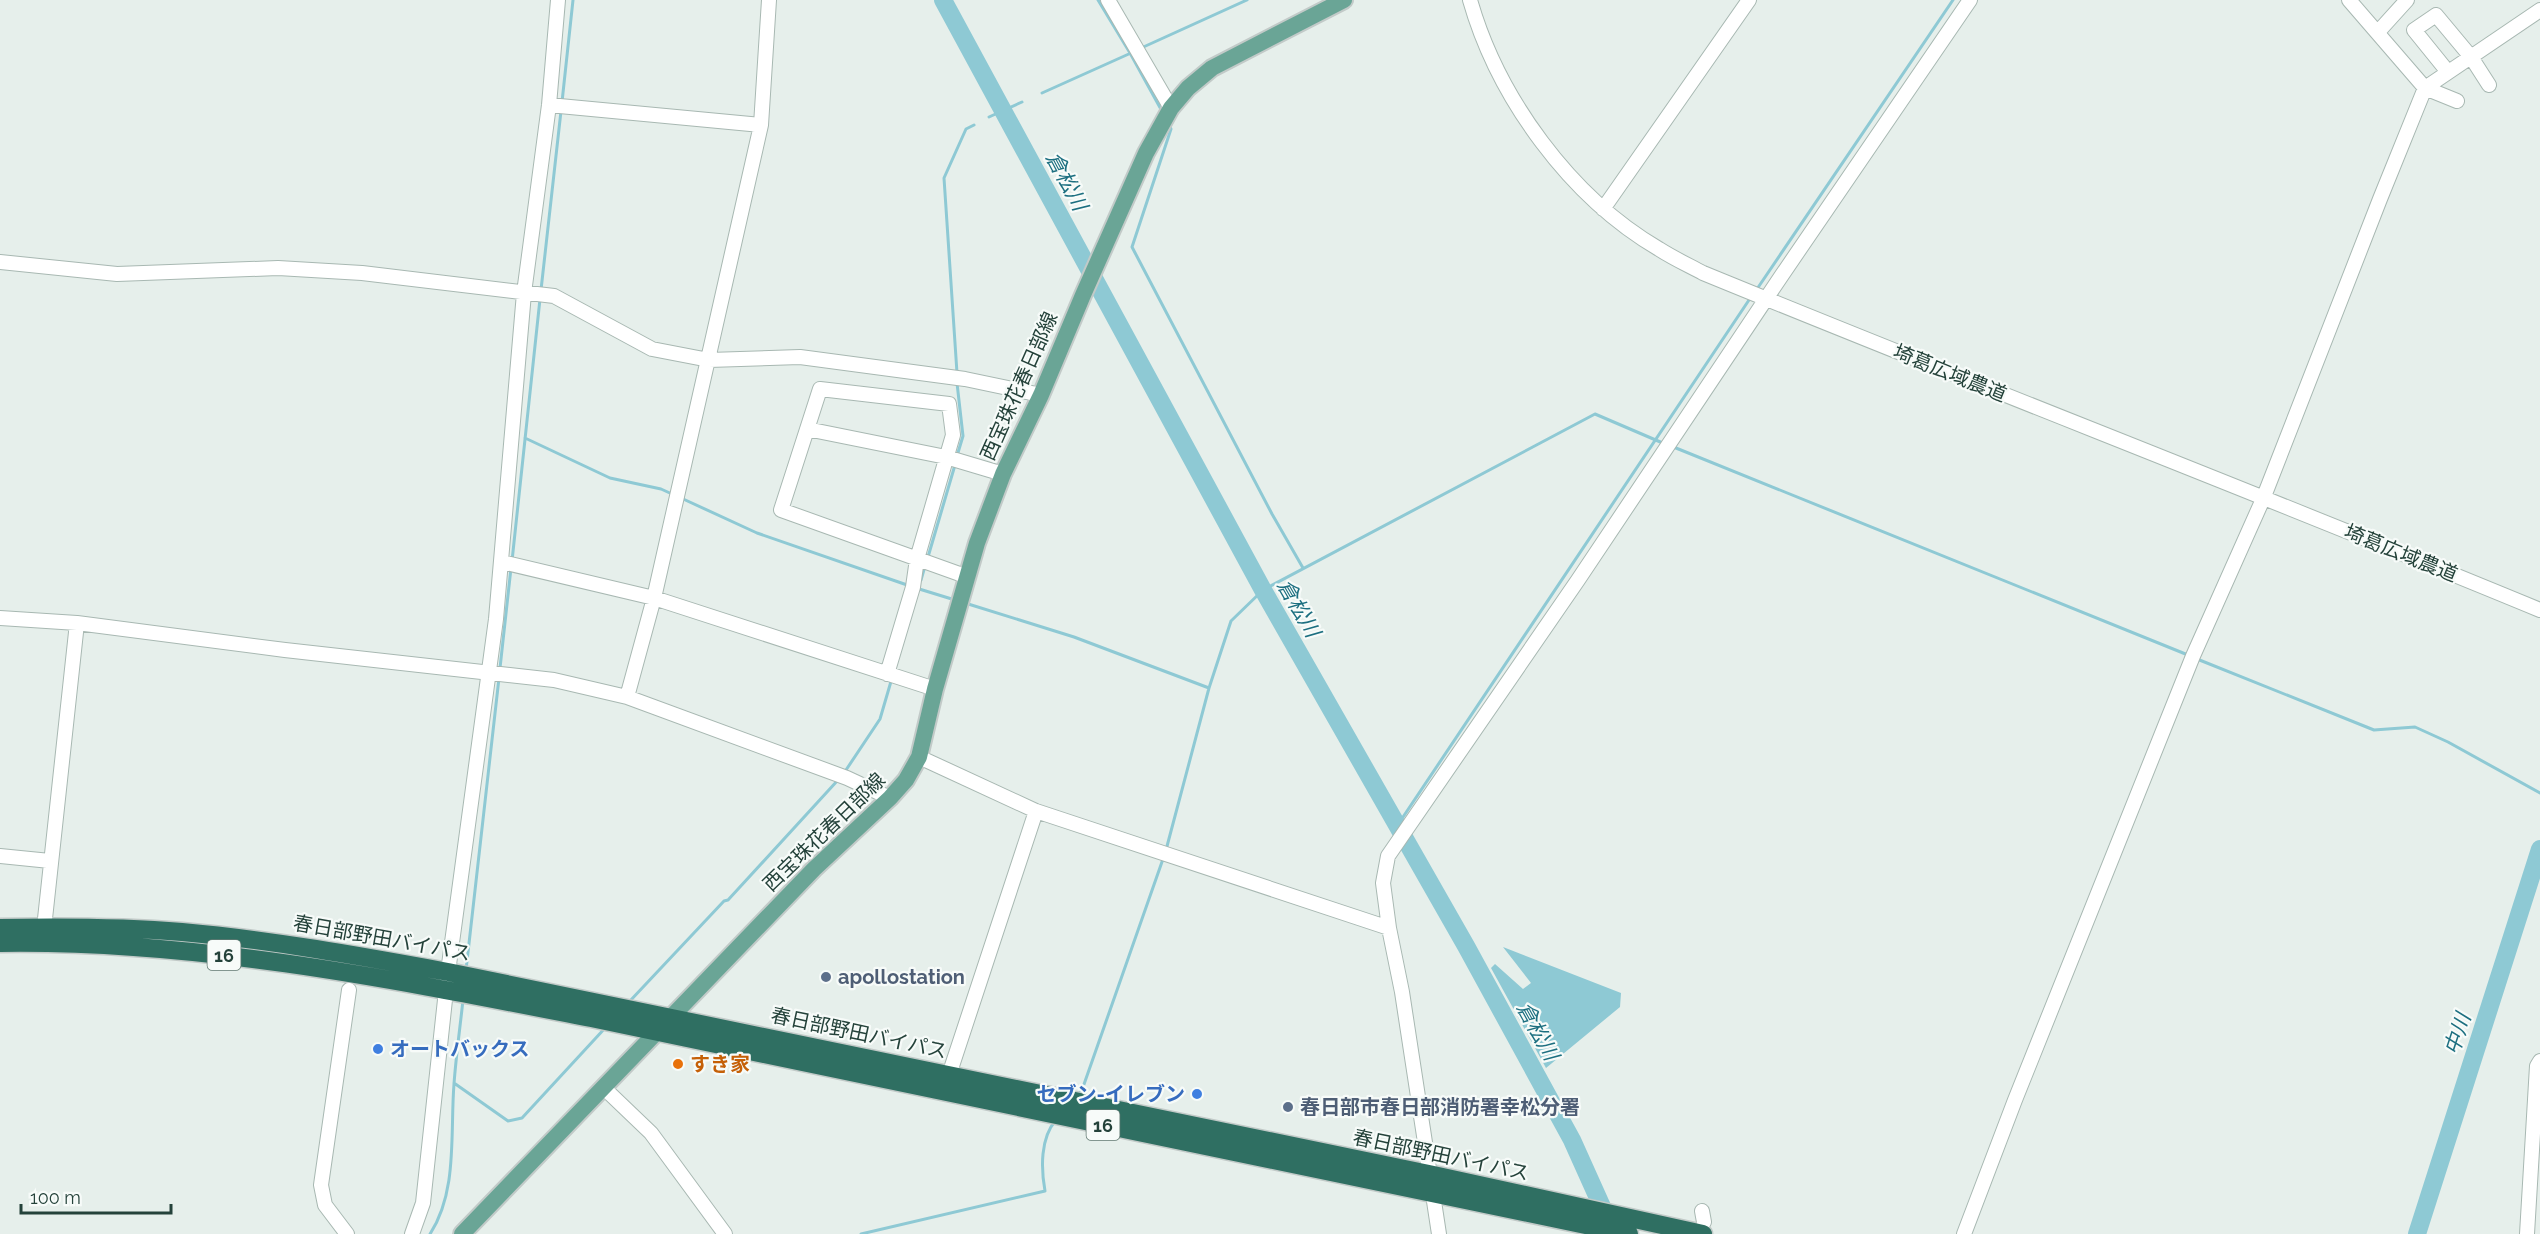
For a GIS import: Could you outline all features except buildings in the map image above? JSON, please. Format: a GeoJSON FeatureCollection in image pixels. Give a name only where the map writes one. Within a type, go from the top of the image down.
{"type":"FeatureCollection","features":[{"type":"Feature","properties":{"kind":"highway","name":"春日部野田バイパス"},"geometry":{"type":"LineString","coordinates":[[0,928],[131,928],[298,945],[448,972],[671,1017],[1429,1174],[1646,1222],[1703,1222]]}},
{"type":"Feature","properties":{"kind":"highway","name":"春日部野田バイパス"},"geometry":{"type":"LineString","coordinates":[[0,943],[131,946],[183,951],[292,963],[446,990],[1629,1234]]}},
{"type":"Feature","properties":{"kind":"main road"},"geometry":{"type":"LineString","coordinates":[[1172,108],[1188,88],[1212,68],[1344,0]]}},
{"type":"Feature","properties":{"kind":"main road","name":"西宝珠花春日部線"},"geometry":{"type":"LineString","coordinates":[[462,1234],[814,869],[890,798],[906,780],[919,757],[935,688],[968,578],[976,543],[1003,474],[1041,395],[1146,153],[1172,108]]}},
{"type":"Feature","properties":{"kind":"street"},"geometry":{"type":"LineString","coordinates":[[412,1234],[423,1203],[448,972],[535,294],[557,106],[558,0]]}},
{"type":"Feature","properties":{"kind":"street"},"geometry":{"type":"LineString","coordinates":[[627,697],[654,598],[761,125],[770,0]]}},
{"type":"Feature","properties":{"kind":"street"},"geometry":{"type":"LineString","coordinates":[[1108,0],[1172,108]]}},
{"type":"Feature","properties":{"kind":"street","name":"埼葛広域農道"},"geometry":{"type":"LineString","coordinates":[[1470,0],[1494,67],[1533,132],[1603,209],[1657,249],[1703,273],[1766,299],[2540,610]]}},
{"type":"Feature","properties":{"kind":"street"},"geometry":{"type":"LineString","coordinates":[[1603,209],[1749,0]]}},
{"type":"Feature","properties":{"kind":"street"},"geometry":{"type":"LineString","coordinates":[[1439,1234],[1383,884],[1388,856],[1585,570],[1970,0]]}},
{"type":"Feature","properties":{"kind":"street"},"geometry":{"type":"LineString","coordinates":[[2378,32],[2407,0]]}},
{"type":"Feature","properties":{"kind":"street"},"geometry":{"type":"LineString","coordinates":[[2355,2],[2425,88],[2457,101]]}},
{"type":"Feature","properties":{"kind":"street"},"geometry":{"type":"LineString","coordinates":[[1964,1234],[2191,661],[2264,499],[2425,88],[2540,10]]}},
{"type":"Feature","properties":{"kind":"street"},"geometry":{"type":"LineString","coordinates":[[2448,72],[2414,30],[2436,15],[2471,57],[2489,85]]}},
{"type":"Feature","properties":{"kind":"street"},"geometry":{"type":"LineString","coordinates":[[557,106],[761,125]]}},
{"type":"Feature","properties":{"kind":"street"},"geometry":{"type":"LineString","coordinates":[[0,262],[117,274],[279,268],[362,273],[554,296],[652,349],[709,360],[800,357],[965,379],[1041,395]]}},
{"type":"Feature","properties":{"kind":"street"},"geometry":{"type":"LineString","coordinates":[[886,674],[913,586],[917,559],[953,435],[950,404],[820,389],[782,510],[917,559],[968,578]]}},
{"type":"Feature","properties":{"kind":"street"},"geometry":{"type":"LineString","coordinates":[[807,429],[946,457],[1003,474]]}},
{"type":"Feature","properties":{"kind":"street"},"geometry":{"type":"LineString","coordinates":[[502,562],[654,598],[935,688]]}},
{"type":"Feature","properties":{"kind":"street"},"geometry":{"type":"LineString","coordinates":[[0,618],[77,623],[554,680],[627,697],[847,777],[890,798]]}},
{"type":"Feature","properties":{"kind":"street"},"geometry":{"type":"LineString","coordinates":[[44,928],[77,623]]}},
{"type":"Feature","properties":{"kind":"street"},"geometry":{"type":"LineString","coordinates":[[919,757],[1036,811],[1389,928]]}},
{"type":"Feature","properties":{"kind":"street"},"geometry":{"type":"LineString","coordinates":[[949,1075],[1036,811]]}},
{"type":"Feature","properties":{"kind":"street"},"geometry":{"type":"LineString","coordinates":[[0,856],[50,861]]}},
{"type":"Feature","properties":{"kind":"street"},"geometry":{"type":"LineString","coordinates":[[347,1234],[325,1205],[321,1185],[349,990]]}},
{"type":"Feature","properties":{"kind":"street"},"geometry":{"type":"LineString","coordinates":[[2527,1234],[2539,1064]]}},
{"type":"Feature","properties":{"kind":"street"},"geometry":{"type":"LineString","coordinates":[[604,1088],[651,1133],[725,1234]]}},
{"type":"Feature","properties":{"kind":"water"},"geometry":{"type":"Polygon","coordinates":[[[1503,947],[1621,993],[1620,1007],[1546,1068],[1491,968],[1495,964],[1523,989],[1531,983],[1503,947]]]}},
{"type":"Feature","properties":{"kind":"waterway"},"geometry":{"type":"LineString","coordinates":[[562,102],[573,0]]}},
{"type":"Feature","properties":{"kind":"waterway","name":"倉松川"},"geometry":{"type":"LineString","coordinates":[[943,0],[1263,590],[1466,946],[1572,1140],[1603,1209],[1612,1222]]}},
{"type":"Feature","properties":{"kind":"waterway"},"geometry":{"type":"LineString","coordinates":[[1098,0],[1163,113]]}},
{"type":"Feature","properties":{"kind":"waterway"},"geometry":{"type":"LineString","coordinates":[[1139,49],[1247,0]]}},
{"type":"Feature","properties":{"kind":"waterway"},"geometry":{"type":"LineString","coordinates":[[1757,289],[1953,0]]}},
{"type":"Feature","properties":{"kind":"waterway"},"geometry":{"type":"LineString","coordinates":[[1042,93],[1131,53]]}},
{"type":"Feature","properties":{"kind":"waterway","name":"倉松川"},"geometry":{"type":"LineString","coordinates":[[989,117],[1022,102]]}},
{"type":"Feature","properties":{"kind":"waterway"},"geometry":{"type":"LineString","coordinates":[[541,290],[561,111]]}},
{"type":"Feature","properties":{"kind":"waterway"},"geometry":{"type":"LineString","coordinates":[[1169,124],[1171,129],[1132,247],[1272,514],[1303,568]]}},
{"type":"Feature","properties":{"kind":"waterway"},"geometry":{"type":"LineString","coordinates":[[957,373],[944,178],[966,129],[974,125]]}},
{"type":"Feature","properties":{"kind":"waterway"},"geometry":{"type":"LineString","coordinates":[[1397,826],[1751,297]]}},
{"type":"Feature","properties":{"kind":"waterway"},"geometry":{"type":"LineString","coordinates":[[512,561],[540,299]]}},
{"type":"Feature","properties":{"kind":"waterway"},"geometry":{"type":"LineString","coordinates":[[957,383],[963,436],[957,456]]}},
{"type":"Feature","properties":{"kind":"waterway"},"geometry":{"type":"LineString","coordinates":[[1166,850],[1209,688],[1231,621],[1263,590],[1595,414],[1665,444]]}},
{"type":"Feature","properties":{"kind":"waterway"},"geometry":{"type":"LineString","coordinates":[[525,438],[610,478],[661,489],[672,494]]}},
{"type":"Feature","properties":{"kind":"waterway"},"geometry":{"type":"LineString","coordinates":[[1671,446],[2188,655]]}},
{"type":"Feature","properties":{"kind":"waterway"},"geometry":{"type":"LineString","coordinates":[[928,557],[955,465]]}},
{"type":"Feature","properties":{"kind":"waterway"},"geometry":{"type":"LineString","coordinates":[[681,498],[757,533],[910,586]]}},
{"type":"Feature","properties":{"kind":"waterway"},"geometry":{"type":"LineString","coordinates":[[921,580],[925,566]]}},
{"type":"Feature","properties":{"kind":"waterway"},"geometry":{"type":"LineString","coordinates":[[500,668],[511,568]]}},
{"type":"Feature","properties":{"kind":"waterway"},"geometry":{"type":"LineString","coordinates":[[916,588],[955,600]]}},
{"type":"Feature","properties":{"kind":"waterway"},"geometry":{"type":"LineString","coordinates":[[965,603],[1074,637],[1209,688]]}},
{"type":"Feature","properties":{"kind":"waterway"},"geometry":{"type":"LineString","coordinates":[[2197,659],[2374,730],[2415,727],[2448,742],[2540,793]]}},
{"type":"Feature","properties":{"kind":"waterway"},"geometry":{"type":"LineString","coordinates":[[466,970],[499,678]]}},
{"type":"Feature","properties":{"kind":"waterway"},"geometry":{"type":"LineString","coordinates":[[844,773],[880,719],[892,678]]}},
{"type":"Feature","properties":{"kind":"waterway"},"geometry":{"type":"LineString","coordinates":[[629,1002],[724,901],[728,900],[838,780]]}},
{"type":"Feature","properties":{"kind":"waterway","name":"中川"},"geometry":{"type":"LineString","coordinates":[[2417,1234],[2540,849]]}},
{"type":"Feature","properties":{"kind":"waterway"},"geometry":{"type":"LineString","coordinates":[[1078,1095],[1082,1090],[1163,859]]}},
{"type":"Feature","properties":{"kind":"waterway"},"geometry":{"type":"LineString","coordinates":[[430,1234],[439,1217],[449,1181],[454,1084],[463,1000]]}},
{"type":"Feature","properties":{"kind":"waterway"},"geometry":{"type":"LineString","coordinates":[[454,1083],[508,1121],[522,1118],[606,1027]]}},
{"type":"Feature","properties":{"kind":"waterway"},"geometry":{"type":"LineString","coordinates":[[861,1234],[1045,1191],[1044,1145],[1056,1120]]}},
{"type":"Feature","properties":{"kind":"place","name":"apollostation"},"geometry":{"type":"Point","coordinates":[826,977]}},
{"type":"Feature","properties":{"kind":"place","name":"オートバックス"},"geometry":{"type":"Point","coordinates":[378,1049]}},
{"type":"Feature","properties":{"kind":"place","name":"すき家"},"geometry":{"type":"Point","coordinates":[678,1064]}},
{"type":"Feature","properties":{"kind":"place","name":"セブン-イレブン"},"geometry":{"type":"Point","coordinates":[1197,1094]}},
{"type":"Feature","properties":{"kind":"place","name":"春日部市春日部消防署幸松分署"},"geometry":{"type":"Point","coordinates":[1288,1107]}}]}
